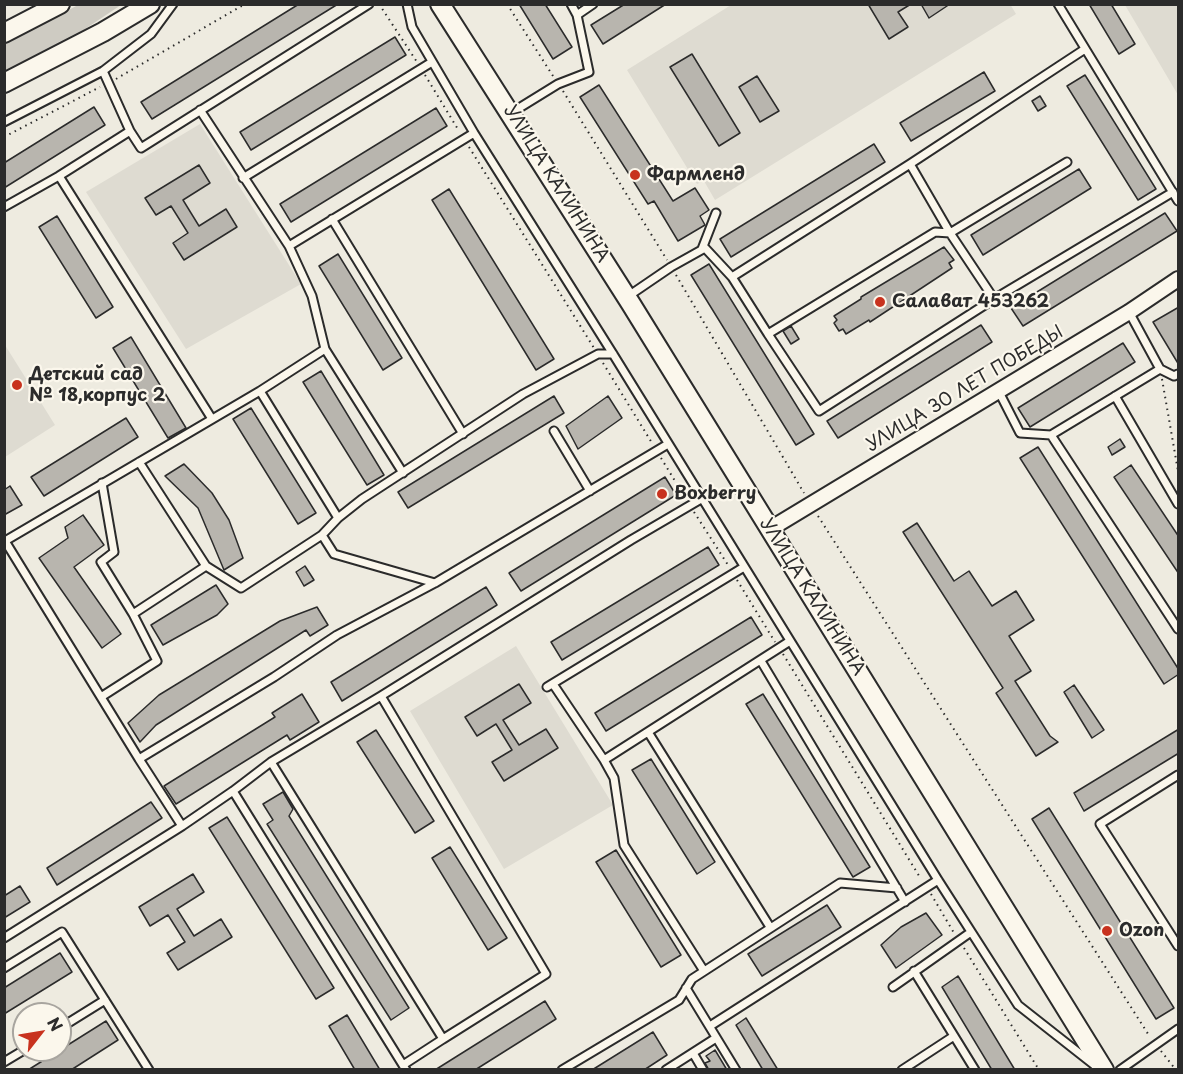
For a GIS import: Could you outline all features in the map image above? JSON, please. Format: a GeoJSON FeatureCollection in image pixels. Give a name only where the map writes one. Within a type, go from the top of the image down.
{"type":"FeatureCollection","features":[{"type":"Feature","properties":{"kind":"street"},"geometry":{"type":"LineString","coordinates":[[4,33],[60,4]]}},
{"type":"Feature","properties":{"kind":"street"},"geometry":{"type":"LineString","coordinates":[[4,83],[129,18],[150,4]]}},
{"type":"Feature","properties":{"kind":"street","name":"УЛИЦА КАЛИНИНА"},"geometry":{"type":"LineString","coordinates":[[440,4],[627,297],[1104,1070]]}},
{"type":"Feature","properties":{"kind":"street","name":"УЛИЦА 30 ЛЕТ ПОБЕДЫ"},"geometry":{"type":"LineString","coordinates":[[770,529],[1129,312],[1179,279]]}},
{"type":"Feature","properties":{"kind":"lane"},"geometry":{"type":"LineString","coordinates":[[4,122],[103,71],[151,34],[173,4]]}},
{"type":"Feature","properties":{"kind":"lane"},"geometry":{"type":"LineString","coordinates":[[103,71],[130,131],[141,148],[369,4]]}},
{"type":"Feature","properties":{"kind":"lane"},"geometry":{"type":"LineString","coordinates":[[407,4],[412,27],[474,133],[1018,1005],[1100,1070]]}},
{"type":"Feature","properties":{"kind":"lane"},"geometry":{"type":"LineString","coordinates":[[511,113],[558,84],[590,72],[577,15],[571,4]]}},
{"type":"Feature","properties":{"kind":"lane"},"geometry":{"type":"LineString","coordinates":[[577,15],[594,4]]}},
{"type":"Feature","properties":{"kind":"lane"},"geometry":{"type":"LineString","coordinates":[[1058,4],[1179,201]]}},
{"type":"Feature","properties":{"kind":"lane"},"geometry":{"type":"LineString","coordinates":[[732,277],[910,164],[1084,49]]}},
{"type":"Feature","properties":{"kind":"lane"},"geometry":{"type":"LineString","coordinates":[[243,178],[432,62]]}},
{"type":"Feature","properties":{"kind":"lane"},"geometry":{"type":"LineString","coordinates":[[200,110],[289,246],[312,296],[325,349],[403,473]]}},
{"type":"Feature","properties":{"kind":"lane"},"geometry":{"type":"LineString","coordinates":[[4,207],[59,176],[130,131]]}},
{"type":"Feature","properties":{"kind":"lane"},"geometry":{"type":"LineString","coordinates":[[289,246],[474,133]]}},
{"type":"Feature","properties":{"kind":"lane"},"geometry":{"type":"LineString","coordinates":[[768,334],[935,232],[950,233],[1066,162]]}},
{"type":"Feature","properties":{"kind":"lane"},"geometry":{"type":"LineString","coordinates":[[910,164],[950,233],[994,299]]}},
{"type":"Feature","properties":{"kind":"lane"},"geometry":{"type":"LineString","coordinates":[[59,176],[212,419]]}},
{"type":"Feature","properties":{"kind":"lane"},"geometry":{"type":"LineString","coordinates":[[702,249],[705,248],[732,277],[819,411],[994,299],[1173,192]]}},
{"type":"Feature","properties":{"kind":"lane"},"geometry":{"type":"LineString","coordinates":[[627,297],[702,249],[716,213]]}},
{"type":"Feature","properties":{"kind":"lane"},"geometry":{"type":"LineString","coordinates":[[332,219],[463,434]]}},
{"type":"Feature","properties":{"kind":"lane"},"geometry":{"type":"LineString","coordinates":[[1129,312],[1160,369],[1174,376],[1179,374]]}},
{"type":"Feature","properties":{"kind":"lane"},"geometry":{"type":"LineString","coordinates":[[182,826],[5,541],[260,391],[325,349]]}},
{"type":"Feature","properties":{"kind":"lane"},"geometry":{"type":"LineString","coordinates":[[139,462],[206,566],[242,588],[322,535],[338,518],[362,499],[524,394],[598,354],[613,354]]}},
{"type":"Feature","properties":{"kind":"lane"},"geometry":{"type":"LineString","coordinates":[[997,390],[1020,433],[1051,435],[1160,369]]}},
{"type":"Feature","properties":{"kind":"lane"},"geometry":{"type":"LineString","coordinates":[[260,391],[338,518]]}},
{"type":"Feature","properties":{"kind":"lane"},"geometry":{"type":"LineString","coordinates":[[1116,396],[1179,504]]}},
{"type":"Feature","properties":{"kind":"lane"},"geometry":{"type":"LineString","coordinates":[[554,431],[590,491]]}},
{"type":"Feature","properties":{"kind":"lane"},"geometry":{"type":"LineString","coordinates":[[1051,435],[1179,629]]}},
{"type":"Feature","properties":{"kind":"lane"},"geometry":{"type":"LineString","coordinates":[[139,759],[274,677],[337,635],[435,583],[668,444]]}},
{"type":"Feature","properties":{"kind":"lane"},"geometry":{"type":"LineString","coordinates":[[101,697],[157,661],[133,614],[100,562],[114,552],[102,483]]}},
{"type":"Feature","properties":{"kind":"lane"},"geometry":{"type":"LineString","coordinates":[[4,938],[182,826],[271,762],[701,499]]}},
{"type":"Feature","properties":{"kind":"lane"},"geometry":{"type":"LineString","coordinates":[[322,535],[334,554],[435,583]]}},
{"type":"Feature","properties":{"kind":"lane"},"geometry":{"type":"LineString","coordinates":[[133,614],[206,566]]}},
{"type":"Feature","properties":{"kind":"lane"},"geometry":{"type":"LineString","coordinates":[[704,971],[624,845],[614,778],[604,760],[550,686],[744,567]]}},
{"type":"Feature","properties":{"kind":"lane"},"geometry":{"type":"LineString","coordinates":[[604,760],[790,641]]}},
{"type":"Feature","properties":{"kind":"lane"},"geometry":{"type":"LineString","coordinates":[[761,661],[905,902]]}},
{"type":"Feature","properties":{"kind":"lane"},"geometry":{"type":"LineString","coordinates":[[233,791],[405,1067],[546,974],[381,696]]}},
{"type":"Feature","properties":{"kind":"lane"},"geometry":{"type":"LineString","coordinates":[[648,732],[770,927]]}},
{"type":"Feature","properties":{"kind":"lane"},"geometry":{"type":"LineString","coordinates":[[271,762],[443,1040]]}},
{"type":"Feature","properties":{"kind":"lane"},"geometry":{"type":"LineString","coordinates":[[1179,775],[1100,825],[1179,946]]}},
{"type":"Feature","properties":{"kind":"lane"},"geometry":{"type":"LineString","coordinates":[[710,1026],[938,880]]}},
{"type":"Feature","properties":{"kind":"lane"},"geometry":{"type":"LineString","coordinates":[[562,1070],[679,1000],[692,979],[840,883],[897,888]]}},
{"type":"Feature","properties":{"kind":"lane"},"geometry":{"type":"LineString","coordinates":[[4,968],[62,932],[149,1070]]}},
{"type":"Feature","properties":{"kind":"lane"},"geometry":{"type":"LineString","coordinates":[[893,987],[971,932]]}},
{"type":"Feature","properties":{"kind":"lane"},"geometry":{"type":"LineString","coordinates":[[914,972],[975,1070]]}},
{"type":"Feature","properties":{"kind":"lane"},"geometry":{"type":"LineString","coordinates":[[686,988],[735,1070]]}},
{"type":"Feature","properties":{"kind":"lane"},"geometry":{"type":"LineString","coordinates":[[72,1021],[105,1000]]}},
{"type":"Feature","properties":{"kind":"lane"},"geometry":{"type":"LineString","coordinates":[[1120,1070],[1154,1044],[1179,1029]]}},
{"type":"Feature","properties":{"kind":"lane"},"geometry":{"type":"LineString","coordinates":[[902,1070],[954,1036]]}},
{"type":"Feature","properties":{"kind":"lane"},"geometry":{"type":"LineString","coordinates":[[666,1070],[716,1038]]}},
{"type":"Feature","properties":{"kind":"lane"},"geometry":{"type":"LineString","coordinates":[[693,1053],[704,1070]]}},
{"type":"Feature","properties":{"kind":"path"},"geometry":{"type":"LineString","coordinates":[[4,137],[109,83],[245,4]]}},
{"type":"Feature","properties":{"kind":"path"},"geometry":{"type":"LineString","coordinates":[[379,4],[421,68],[1039,1070]]}},
{"type":"Feature","properties":{"kind":"path"},"geometry":{"type":"LineString","coordinates":[[507,4],[671,267],[810,503],[1154,1044],[1176,1070]]}},
{"type":"Feature","properties":{"kind":"path"},"geometry":{"type":"LineString","coordinates":[[1160,369],[1179,471]]}},
{"type":"Feature","properties":{"kind":"shaded area"},"geometry":{"type":"Polygon","coordinates":[[[1010,4],[1016,14],[715,200],[704,181],[697,184],[627,70],[731,5],[1010,4]]]}},
{"type":"Feature","properties":{"kind":"shaded area"},"geometry":{"type":"Polygon","coordinates":[[[78,5],[121,5],[67,41],[5,73],[5,44],[78,5]]]}},
{"type":"Feature","properties":{"kind":"shaded area"},"geometry":{"type":"Polygon","coordinates":[[[1125,5],[1178,5],[1178,95],[1125,5]]]}},
{"type":"Feature","properties":{"kind":"shaded area"},"geometry":{"type":"Polygon","coordinates":[[[200,124],[301,284],[186,349],[86,192],[200,124]]]}},
{"type":"Feature","properties":{"kind":"shaded area","name":"Детский сад № 18,корпус 2"},"geometry":{"type":"Polygon","coordinates":[[[5,345],[55,425],[4,457],[5,345]]]}},
{"type":"Feature","properties":{"kind":"shaded area"},"geometry":{"type":"Polygon","coordinates":[[[516,646],[613,805],[504,869],[410,711],[516,646]]]}},
{"type":"Feature","properties":{"kind":"building"},"geometry":{"type":"Polygon","coordinates":[[[299,4],[338,4],[152,119],[141,102],[299,4]]]}},
{"type":"Feature","properties":{"kind":"building"},"geometry":{"type":"Polygon","coordinates":[[[519,4],[545,4],[572,47],[553,59],[519,4]]]}},
{"type":"Feature","properties":{"kind":"building"},"geometry":{"type":"Polygon","coordinates":[[[625,4],[666,4],[603,44],[591,25],[625,4]]]}},
{"type":"Feature","properties":{"kind":"building"},"geometry":{"type":"Polygon","coordinates":[[[868,4],[911,4],[898,12],[908,27],[889,39],[868,4]]]}},
{"type":"Feature","properties":{"kind":"building"},"geometry":{"type":"Polygon","coordinates":[[[921,4],[950,4],[929,18],[921,4]]]}},
{"type":"Feature","properties":{"kind":"building"},"geometry":{"type":"Polygon","coordinates":[[[1089,4],[1111,4],[1135,44],[1119,54],[1089,4]]]}},
{"type":"Feature","properties":{"kind":"building"},"geometry":{"type":"Polygon","coordinates":[[[395,37],[406,55],[251,150],[240,132],[395,37]]]}},
{"type":"Feature","properties":{"kind":"building"},"geometry":{"type":"Polygon","coordinates":[[[692,54],[740,133],[719,146],[670,67],[692,54]]]}},
{"type":"Feature","properties":{"kind":"building"},"geometry":{"type":"Polygon","coordinates":[[[984,72],[995,91],[911,141],[900,123],[984,72]]]}},
{"type":"Feature","properties":{"kind":"building"},"geometry":{"type":"Polygon","coordinates":[[[1085,75],[1156,189],[1138,200],[1067,86],[1085,75]]]}},
{"type":"Feature","properties":{"kind":"building"},"geometry":{"type":"Polygon","coordinates":[[[757,76],[779,111],[760,122],[739,87],[757,76]]]}},
{"type":"Feature","properties":{"kind":"building"},"geometry":{"type":"Polygon","coordinates":[[[599,85],[673,201],[695,188],[709,210],[700,216],[705,225],[678,241],[654,201],[648,204],[580,97],[599,85]]]}},
{"type":"Feature","properties":{"kind":"building"},"geometry":{"type":"Polygon","coordinates":[[[1040,96],[1046,106],[1038,111],[1032,101],[1040,96]]]}},
{"type":"Feature","properties":{"kind":"building"},"geometry":{"type":"Polygon","coordinates":[[[94,107],[105,125],[4,188],[4,163],[94,107]]]}},
{"type":"Feature","properties":{"kind":"building"},"geometry":{"type":"Polygon","coordinates":[[[436,108],[447,126],[291,222],[280,204],[436,108]]]}},
{"type":"Feature","properties":{"kind":"building"},"geometry":{"type":"Polygon","coordinates":[[[874,144],[885,162],[731,257],[720,239],[874,144]]]}},
{"type":"Feature","properties":{"kind":"building"},"geometry":{"type":"Polygon","coordinates":[[[199,165],[210,183],[183,200],[199,226],[226,209],[237,227],[184,260],[173,243],[188,233],[171,206],[156,215],[145,198],[199,165]]]}},
{"type":"Feature","properties":{"kind":"building"},"geometry":{"type":"Polygon","coordinates":[[[1079,169],[1091,188],[983,255],[971,235],[1079,169]]]}},
{"type":"Feature","properties":{"kind":"building"},"geometry":{"type":"Polygon","coordinates":[[[449,189],[554,359],[536,370],[432,200],[449,189]]]}},
{"type":"Feature","properties":{"kind":"building"},"geometry":{"type":"Polygon","coordinates":[[[1165,213],[1177,231],[1023,326],[1011,308],[1165,213]]]}},
{"type":"Feature","properties":{"kind":"building"},"geometry":{"type":"Polygon","coordinates":[[[57,216],[113,307],[96,318],[39,227],[57,216]]]}},
{"type":"Feature","properties":{"kind":"building"},"geometry":{"type":"Polygon","coordinates":[[[944,247],[954,260],[949,263],[952,268],[870,322],[869,320],[846,334],[843,329],[839,331],[834,323],[837,320],[834,316],[944,247]]]}},
{"type":"Feature","properties":{"kind":"building"},"geometry":{"type":"Polygon","coordinates":[[[338,254],[402,358],[383,370],[319,266],[338,254]]]}},
{"type":"Feature","properties":{"kind":"building"},"geometry":{"type":"Polygon","coordinates":[[[709,264],[814,434],[796,445],[691,275],[709,264]]]}},
{"type":"Feature","properties":{"kind":"building"},"geometry":{"type":"Polygon","coordinates":[[[1179,307],[1179,365],[1153,322],[1179,307]]]}},
{"type":"Feature","properties":{"kind":"building"},"geometry":{"type":"Polygon","coordinates":[[[981,325],[992,342],[838,438],[827,421],[981,325]]]}},
{"type":"Feature","properties":{"kind":"building"},"geometry":{"type":"Polygon","coordinates":[[[791,326],[799,339],[791,344],[783,331],[791,326]]]}},
{"type":"Feature","properties":{"kind":"building"},"geometry":{"type":"Polygon","coordinates":[[[131,337],[186,428],[168,438],[113,348],[131,337]]]}},
{"type":"Feature","properties":{"kind":"building"},"geometry":{"type":"Polygon","coordinates":[[[1123,343],[1135,362],[1030,427],[1018,408],[1123,343]]]}},
{"type":"Feature","properties":{"kind":"building"},"geometry":{"type":"Polygon","coordinates":[[[321,371],[384,475],[367,485],[303,382],[321,371]]]}},
{"type":"Feature","properties":{"kind":"building"},"geometry":{"type":"Polygon","coordinates":[[[554,396],[564,413],[408,508],[398,492],[554,396]]]}},
{"type":"Feature","properties":{"kind":"building"},"geometry":{"type":"Polygon","coordinates":[[[608,396],[622,418],[578,449],[566,426],[608,396]]]}},
{"type":"Feature","properties":{"kind":"building"},"geometry":{"type":"Polygon","coordinates":[[[251,408],[316,513],[298,524],[233,419],[251,408]]]}},
{"type":"Feature","properties":{"kind":"building"},"geometry":{"type":"Polygon","coordinates":[[[126,418],[138,437],[44,496],[31,477],[126,418]]]}},
{"type":"Feature","properties":{"kind":"building"},"geometry":{"type":"Polygon","coordinates":[[[1120,439],[1125,447],[1112,455],[1108,447],[1120,439]]]}},
{"type":"Feature","properties":{"kind":"building"},"geometry":{"type":"Polygon","coordinates":[[[1038,447],[1179,670],[1179,674],[1164,684],[1020,458],[1038,447]]]}},
{"type":"Feature","properties":{"kind":"building"},"geometry":{"type":"Polygon","coordinates":[[[184,464],[212,493],[229,520],[243,558],[224,570],[198,508],[165,476],[184,464]]]}},
{"type":"Feature","properties":{"kind":"building"},"geometry":{"type":"Polygon","coordinates":[[[1131,465],[1179,537],[1179,574],[1114,477],[1131,465]]]}},
{"type":"Feature","properties":{"kind":"building"},"geometry":{"type":"Polygon","coordinates":[[[665,477],[676,495],[521,591],[509,573],[665,477]]]}},
{"type":"Feature","properties":{"kind":"building"},"geometry":{"type":"Polygon","coordinates":[[[10,486],[22,505],[4,515],[4,490],[10,486]]]}},
{"type":"Feature","properties":{"kind":"building"},"geometry":{"type":"Polygon","coordinates":[[[83,515],[104,545],[74,567],[121,634],[102,648],[39,558],[68,538],[65,527],[83,515]]]}},
{"type":"Feature","properties":{"kind":"building"},"geometry":{"type":"Polygon","coordinates":[[[917,523],[954,581],[969,571],[992,606],[1016,591],[1034,620],[1009,636],[1031,671],[1015,681],[1050,736],[1058,742],[1036,756],[996,693],[1003,688],[903,532],[917,523]]]}},
{"type":"Feature","properties":{"kind":"building"},"geometry":{"type":"Polygon","coordinates":[[[708,547],[719,565],[562,660],[551,642],[708,547]]]}},
{"type":"Feature","properties":{"kind":"building"},"geometry":{"type":"Polygon","coordinates":[[[305,566],[314,580],[304,586],[296,572],[305,566]]]}},
{"type":"Feature","properties":{"kind":"building"},"geometry":{"type":"Polygon","coordinates":[[[216,585],[228,604],[217,615],[163,645],[151,625],[216,585]]]}},
{"type":"Feature","properties":{"kind":"building"},"geometry":{"type":"Polygon","coordinates":[[[486,587],[497,605],[342,701],[331,682],[486,587]]]}},
{"type":"Feature","properties":{"kind":"building"},"geometry":{"type":"Polygon","coordinates":[[[317,607],[328,625],[310,636],[306,630],[156,725],[140,742],[128,723],[159,695],[280,621],[317,607]]]}},
{"type":"Feature","properties":{"kind":"building"},"geometry":{"type":"Polygon","coordinates":[[[751,617],[762,635],[606,731],[595,713],[751,617]]]}},
{"type":"Feature","properties":{"kind":"building"},"geometry":{"type":"Polygon","coordinates":[[[519,684],[531,703],[503,720],[519,745],[546,729],[558,748],[504,781],[492,762],[512,750],[496,724],[477,736],[465,717],[519,684]]]}},
{"type":"Feature","properties":{"kind":"building"},"geometry":{"type":"Polygon","coordinates":[[[1074,685],[1104,730],[1092,738],[1064,692],[1074,685]]]}},
{"type":"Feature","properties":{"kind":"building"},"geometry":{"type":"Polygon","coordinates":[[[302,694],[319,722],[290,740],[287,735],[176,804],[164,786],[275,717],[272,713],[302,694]]]}},
{"type":"Feature","properties":{"kind":"building"},"geometry":{"type":"Polygon","coordinates":[[[763,694],[870,867],[853,877],[746,704],[763,694]]]}},
{"type":"Feature","properties":{"kind":"building"},"geometry":{"type":"Polygon","coordinates":[[[1179,729],[1179,753],[1084,811],[1074,793],[1179,729]]]}},
{"type":"Feature","properties":{"kind":"building"},"geometry":{"type":"Polygon","coordinates":[[[376,730],[434,821],[415,833],[357,742],[376,730]]]}},
{"type":"Feature","properties":{"kind":"building"},"geometry":{"type":"Polygon","coordinates":[[[651,759],[715,862],[697,874],[632,770],[651,759]]]}},
{"type":"Feature","properties":{"kind":"building"},"geometry":{"type":"Polygon","coordinates":[[[283,792],[293,809],[289,816],[409,1008],[391,1020],[267,824],[273,820],[263,804],[283,792]]]}},
{"type":"Feature","properties":{"kind":"building"},"geometry":{"type":"Polygon","coordinates":[[[151,802],[162,818],[57,885],[47,868],[151,802]]]}},
{"type":"Feature","properties":{"kind":"building"},"geometry":{"type":"Polygon","coordinates":[[[1049,808],[1174,1008],[1156,1019],[1032,819],[1049,808]]]}},
{"type":"Feature","properties":{"kind":"building"},"geometry":{"type":"Polygon","coordinates":[[[227,817],[334,988],[316,999],[209,828],[227,817]]]}},
{"type":"Feature","properties":{"kind":"building"},"geometry":{"type":"Polygon","coordinates":[[[450,847],[507,938],[488,950],[432,858],[450,847]]]}},
{"type":"Feature","properties":{"kind":"building"},"geometry":{"type":"Polygon","coordinates":[[[616,850],[681,955],[661,967],[596,862],[616,850]]]}},
{"type":"Feature","properties":{"kind":"building"},"geometry":{"type":"Polygon","coordinates":[[[193,874],[204,892],[177,909],[194,936],[221,919],[232,937],[178,970],[167,953],[185,942],[168,915],[150,926],[139,907],[193,874]]]}},
{"type":"Feature","properties":{"kind":"building"},"geometry":{"type":"Polygon","coordinates":[[[20,886],[30,902],[4,918],[4,896],[20,886]]]}},
{"type":"Feature","properties":{"kind":"building"},"geometry":{"type":"Polygon","coordinates":[[[827,905],[841,927],[762,976],[748,954],[827,905]]]}},
{"type":"Feature","properties":{"kind":"building"},"geometry":{"type":"Polygon","coordinates":[[[926,913],[942,935],[896,968],[881,945],[901,927],[926,913]]]}},
{"type":"Feature","properties":{"kind":"building"},"geometry":{"type":"Polygon","coordinates":[[[60,953],[72,972],[23,1002],[12,1002],[12,1009],[4,1014],[4,988],[60,953]]]}},
{"type":"Feature","properties":{"kind":"building"},"geometry":{"type":"Polygon","coordinates":[[[958,976],[1015,1070],[992,1070],[942,987],[958,976]]]}},
{"type":"Feature","properties":{"kind":"building"},"geometry":{"type":"Polygon","coordinates":[[[545,1001],[556,1019],[475,1070],[435,1070],[545,1001]]]}},
{"type":"Feature","properties":{"kind":"building"},"geometry":{"type":"Polygon","coordinates":[[[347,1015],[380,1070],[355,1070],[329,1026],[347,1015]]]}},
{"type":"Feature","properties":{"kind":"building"},"geometry":{"type":"Polygon","coordinates":[[[746,1018],[778,1070],[763,1070],[736,1025],[746,1018]]]}},
{"type":"Feature","properties":{"kind":"building"},"geometry":{"type":"Polygon","coordinates":[[[106,1021],[118,1040],[71,1070],[28,1070],[41,1062],[72,1062],[72,1042],[106,1021]]]}},
{"type":"Feature","properties":{"kind":"building"},"geometry":{"type":"Polygon","coordinates":[[[653,1032],[667,1055],[644,1070],[592,1070],[653,1032]]]}},
{"type":"Feature","properties":{"kind":"building"},"geometry":{"type":"Polygon","coordinates":[[[715,1050],[727,1070],[709,1070],[705,1063],[710,1061],[706,1056],[715,1050]]]}},
{"type":"Feature","properties":{"kind":"place","name":"Фармленд"},"geometry":{"type":"Point","coordinates":[635,175]}},
{"type":"Feature","properties":{"kind":"place","name":"Салават 453262"},"geometry":{"type":"Point","coordinates":[880,302]}},
{"type":"Feature","properties":{"kind":"place","name":"Детский сад № 18,корпус 2"},"geometry":{"type":"Point","coordinates":[17,385]}},
{"type":"Feature","properties":{"kind":"place","name":"Boxberry"},"geometry":{"type":"Point","coordinates":[662,494]}},
{"type":"Feature","properties":{"kind":"place","name":"Ozon"},"geometry":{"type":"Point","coordinates":[1107,931]}}]}
